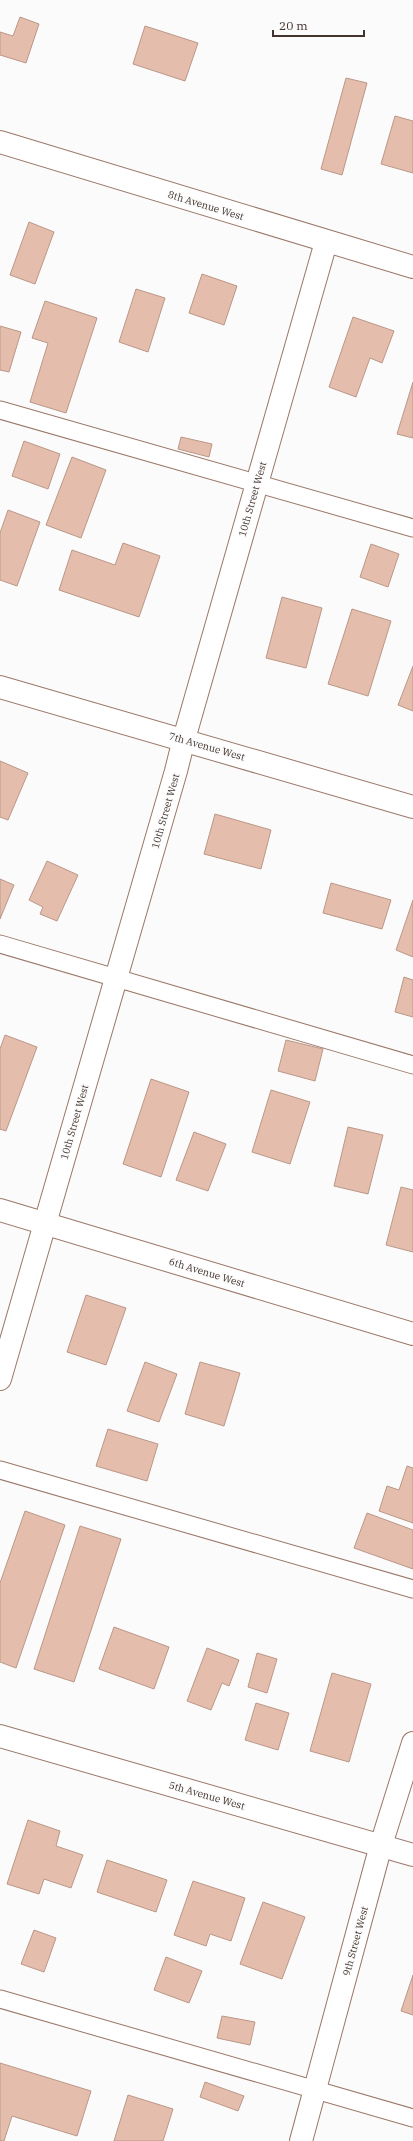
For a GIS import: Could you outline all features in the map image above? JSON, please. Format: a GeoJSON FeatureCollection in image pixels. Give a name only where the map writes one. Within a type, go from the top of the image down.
{"type":"FeatureCollection","features":[{"type":"Feature","properties":{"kind":"street","name":"8th Avenue West"},"geometry":{"type":"LineString","coordinates":[[0,142],[326,242],[413,267]]}},
{"type":"Feature","properties":{"kind":"street","name":"10th Street West"},"geometry":{"type":"LineString","coordinates":[[0,1379],[176,771],[326,242]]}},
{"type":"Feature","properties":{"kind":"street","name":"7th Avenue West"},"geometry":{"type":"LineString","coordinates":[[0,687],[184,739],[413,807]]}},
{"type":"Feature","properties":{"kind":"street","name":"6th Avenue West"},"geometry":{"type":"LineString","coordinates":[[0,1210],[413,1334]]}},
{"type":"Feature","properties":{"kind":"street","name":"5th Avenue West"},"geometry":{"type":"LineString","coordinates":[[0,1736],[413,1855]]}},
{"type":"Feature","properties":{"kind":"street","name":"9th Street West"},"geometry":{"type":"LineString","coordinates":[[300,2141],[381,1846],[413,1742]]}},
{"type":"Feature","properties":{"kind":"lane"},"geometry":{"type":"LineString","coordinates":[[0,410],[413,528]]}},
{"type":"Feature","properties":{"kind":"lane"},"geometry":{"type":"LineString","coordinates":[[0,944],[413,1065]]}},
{"type":"Feature","properties":{"kind":"lane"},"geometry":{"type":"LineString","coordinates":[[0,1470],[413,1589]]}},
{"type":"Feature","properties":{"kind":"lane"},"geometry":{"type":"LineString","coordinates":[[0,1999],[413,2118]]}},
{"type":"Feature","properties":{"kind":"building"},"geometry":{"type":"Polygon","coordinates":[[[20,17],[39,24],[26,63],[0,55],[0,32],[13,36],[20,17]]]}},
{"type":"Feature","properties":{"kind":"building"},"geometry":{"type":"Polygon","coordinates":[[[145,26],[198,43],[185,81],[133,64],[145,26]]]}},
{"type":"Feature","properties":{"kind":"building"},"geometry":{"type":"Polygon","coordinates":[[[346,78],[367,83],[342,175],[321,169],[346,78]]]}},
{"type":"Feature","properties":{"kind":"building"},"geometry":{"type":"Polygon","coordinates":[[[395,116],[413,121],[413,173],[381,164],[395,116]]]}},
{"type":"Feature","properties":{"kind":"building"},"geometry":{"type":"Polygon","coordinates":[[[29,222],[54,232],[35,284],[10,275],[29,222]]]}},
{"type":"Feature","properties":{"kind":"building"},"geometry":{"type":"Polygon","coordinates":[[[202,274],[237,286],[224,325],[189,313],[202,274]]]}},
{"type":"Feature","properties":{"kind":"building"},"geometry":{"type":"Polygon","coordinates":[[[136,289],[165,298],[148,352],[119,342],[136,289]]]}},
{"type":"Feature","properties":{"kind":"building"},"geometry":{"type":"Polygon","coordinates":[[[45,301],[97,318],[66,413],[30,402],[48,343],[32,338],[45,301]]]}},
{"type":"Feature","properties":{"kind":"building"},"geometry":{"type":"Polygon","coordinates":[[[353,317],[394,331],[382,363],[370,358],[356,397],[329,387],[353,317]]]}},
{"type":"Feature","properties":{"kind":"building"},"geometry":{"type":"Polygon","coordinates":[[[0,326],[21,332],[9,372],[0,370],[0,326]]]}},
{"type":"Feature","properties":{"kind":"building"},"geometry":{"type":"Polygon","coordinates":[[[413,382],[413,438],[397,434],[413,382]]]}},
{"type":"Feature","properties":{"kind":"building"},"geometry":{"type":"Polygon","coordinates":[[[181,437],[212,444],[209,457],[178,449],[181,437]]]}},
{"type":"Feature","properties":{"kind":"building"},"geometry":{"type":"Polygon","coordinates":[[[24,441],[60,454],[48,489],[12,476],[24,441]]]}},
{"type":"Feature","properties":{"kind":"building"},"geometry":{"type":"Polygon","coordinates":[[[72,457],[106,470],[81,538],[46,525],[72,457]]]}},
{"type":"Feature","properties":{"kind":"building"},"geometry":{"type":"Polygon","coordinates":[[[8,510],[40,522],[17,586],[0,580],[0,533],[8,510]]]}},
{"type":"Feature","properties":{"kind":"building"},"geometry":{"type":"Polygon","coordinates":[[[123,543],[160,556],[139,617],[59,590],[72,550],[115,565],[123,543]]]}},
{"type":"Feature","properties":{"kind":"building"},"geometry":{"type":"Polygon","coordinates":[[[371,544],[399,554],[388,587],[360,577],[371,544]]]}},
{"type":"Feature","properties":{"kind":"building"},"geometry":{"type":"Polygon","coordinates":[[[282,597],[322,608],[306,668],[266,658],[282,597]]]}},
{"type":"Feature","properties":{"kind":"building"},"geometry":{"type":"Polygon","coordinates":[[[352,609],[391,621],[368,696],[328,684],[352,609]]]}},
{"type":"Feature","properties":{"kind":"building"},"geometry":{"type":"Polygon","coordinates":[[[413,666],[413,711],[398,705],[413,666]]]}},
{"type":"Feature","properties":{"kind":"building"},"geometry":{"type":"Polygon","coordinates":[[[0,761],[28,773],[8,820],[0,817],[0,761]]]}},
{"type":"Feature","properties":{"kind":"building"},"geometry":{"type":"Polygon","coordinates":[[[215,814],[271,830],[261,869],[204,854],[215,814]]]}},
{"type":"Feature","properties":{"kind":"building"},"geometry":{"type":"Polygon","coordinates":[[[47,861],[78,875],[57,921],[40,914],[43,907],[29,900],[47,861]]]}},
{"type":"Feature","properties":{"kind":"building"},"geometry":{"type":"Polygon","coordinates":[[[0,879],[14,885],[0,919],[0,879]]]}},
{"type":"Feature","properties":{"kind":"building"},"geometry":{"type":"Polygon","coordinates":[[[331,883],[391,900],[382,929],[323,913],[331,883]]]}},
{"type":"Feature","properties":{"kind":"building"},"geometry":{"type":"Polygon","coordinates":[[[413,900],[413,957],[396,950],[413,900]]]}},
{"type":"Feature","properties":{"kind":"building"},"geometry":{"type":"Polygon","coordinates":[[[404,977],[413,980],[413,1017],[395,1012],[404,977]]]}},
{"type":"Feature","properties":{"kind":"building"},"geometry":{"type":"Polygon","coordinates":[[[5,1035],[37,1047],[6,1131],[0,1129],[0,1049],[5,1035]]]}},
{"type":"Feature","properties":{"kind":"building"},"geometry":{"type":"Polygon","coordinates":[[[286,1040],[323,1049],[315,1081],[278,1071],[286,1040]]]}},
{"type":"Feature","properties":{"kind":"building"},"geometry":{"type":"Polygon","coordinates":[[[151,1079],[189,1092],[161,1177],[123,1164],[151,1079]]]}},
{"type":"Feature","properties":{"kind":"building"},"geometry":{"type":"Polygon","coordinates":[[[271,1090],[310,1102],[290,1164],[252,1152],[271,1090]]]}},
{"type":"Feature","properties":{"kind":"building"},"geometry":{"type":"Polygon","coordinates":[[[348,1127],[383,1135],[368,1194],[334,1186],[348,1127]]]}},
{"type":"Feature","properties":{"kind":"building"},"geometry":{"type":"Polygon","coordinates":[[[194,1132],[226,1144],[208,1191],[176,1180],[194,1132]]]}},
{"type":"Feature","properties":{"kind":"building"},"geometry":{"type":"Polygon","coordinates":[[[401,1187],[413,1190],[413,1252],[386,1245],[401,1187]]]}},
{"type":"Feature","properties":{"kind":"building"},"geometry":{"type":"Polygon","coordinates":[[[86,1295],[126,1308],[106,1365],[67,1352],[86,1295]]]}},
{"type":"Feature","properties":{"kind":"building"},"geometry":{"type":"Polygon","coordinates":[[[145,1362],[177,1374],[159,1422],[127,1411],[145,1362]]]}},
{"type":"Feature","properties":{"kind":"building"},"geometry":{"type":"Polygon","coordinates":[[[200,1362],[240,1373],[224,1426],[185,1414],[200,1362]]]}},
{"type":"Feature","properties":{"kind":"building"},"geometry":{"type":"Polygon","coordinates":[[[108,1429],[158,1444],[147,1481],[96,1466],[108,1429]]]}},
{"type":"Feature","properties":{"kind":"building"},"geometry":{"type":"Polygon","coordinates":[[[407,1466],[413,1468],[413,1523],[379,1511],[387,1486],[399,1490],[407,1466]]]}},
{"type":"Feature","properties":{"kind":"building"},"geometry":{"type":"Polygon","coordinates":[[[25,1511],[65,1525],[16,1668],[0,1662],[0,1583],[25,1511]]]}},
{"type":"Feature","properties":{"kind":"building"},"geometry":{"type":"Polygon","coordinates":[[[367,1513],[413,1530],[413,1569],[354,1548],[367,1513]]]}},
{"type":"Feature","properties":{"kind":"building"},"geometry":{"type":"Polygon","coordinates":[[[80,1526],[121,1539],[74,1682],[34,1669],[80,1526]]]}},
{"type":"Feature","properties":{"kind":"building"},"geometry":{"type":"Polygon","coordinates":[[[114,1627],[169,1647],[154,1689],[99,1669],[114,1627]]]}},
{"type":"Feature","properties":{"kind":"building"},"geometry":{"type":"Polygon","coordinates":[[[207,1648],[239,1660],[229,1686],[222,1683],[211,1710],[187,1701],[207,1648]]]}},
{"type":"Feature","properties":{"kind":"building"},"geometry":{"type":"Polygon","coordinates":[[[257,1653],[277,1659],[267,1693],[248,1687],[257,1653]]]}},
{"type":"Feature","properties":{"kind":"building"},"geometry":{"type":"Polygon","coordinates":[[[332,1673],[371,1684],[349,1762],[310,1751],[332,1673]]]}},
{"type":"Feature","properties":{"kind":"building"},"geometry":{"type":"Polygon","coordinates":[[[256,1703],[289,1713],[278,1750],[245,1740],[256,1703]]]}},
{"type":"Feature","properties":{"kind":"building"},"geometry":{"type":"Polygon","coordinates":[[[28,1820],[60,1831],[56,1846],[83,1855],[71,1888],[44,1879],[39,1894],[7,1884],[28,1820]]]}},
{"type":"Feature","properties":{"kind":"building"},"geometry":{"type":"Polygon","coordinates":[[[107,1860],[167,1880],[156,1912],[97,1892],[107,1860]]]}},
{"type":"Feature","properties":{"kind":"building"},"geometry":{"type":"Polygon","coordinates":[[[193,1881],[245,1898],[231,1941],[210,1934],[206,1946],[174,1935],[193,1881]]]}},
{"type":"Feature","properties":{"kind":"building"},"geometry":{"type":"Polygon","coordinates":[[[263,1902],[305,1917],[282,1979],[240,1964],[263,1902]]]}},
{"type":"Feature","properties":{"kind":"building"},"geometry":{"type":"Polygon","coordinates":[[[34,1930],[56,1938],[44,1972],[21,1964],[34,1930]]]}},
{"type":"Feature","properties":{"kind":"building"},"geometry":{"type":"Polygon","coordinates":[[[166,1957],[202,1971],[189,2003],[154,1990],[166,1957]]]}},
{"type":"Feature","properties":{"kind":"building"},"geometry":{"type":"Polygon","coordinates":[[[413,1975],[413,2015],[401,2011],[413,1975]]]}},
{"type":"Feature","properties":{"kind":"building"},"geometry":{"type":"Polygon","coordinates":[[[222,2016],[255,2022],[250,2045],[217,2038],[222,2016]]]}},
{"type":"Feature","properties":{"kind":"building"},"geometry":{"type":"Polygon","coordinates":[[[0,2063],[91,2091],[77,2136],[12,2116],[4,2141],[0,2141],[0,2063]]]}},
{"type":"Feature","properties":{"kind":"building"},"geometry":{"type":"Polygon","coordinates":[[[205,2082],[244,2096],[238,2111],[200,2097],[205,2082]]]}},
{"type":"Feature","properties":{"kind":"building"},"geometry":{"type":"Polygon","coordinates":[[[128,2095],[173,2109],[163,2141],[114,2141],[128,2095]]]}}]}
